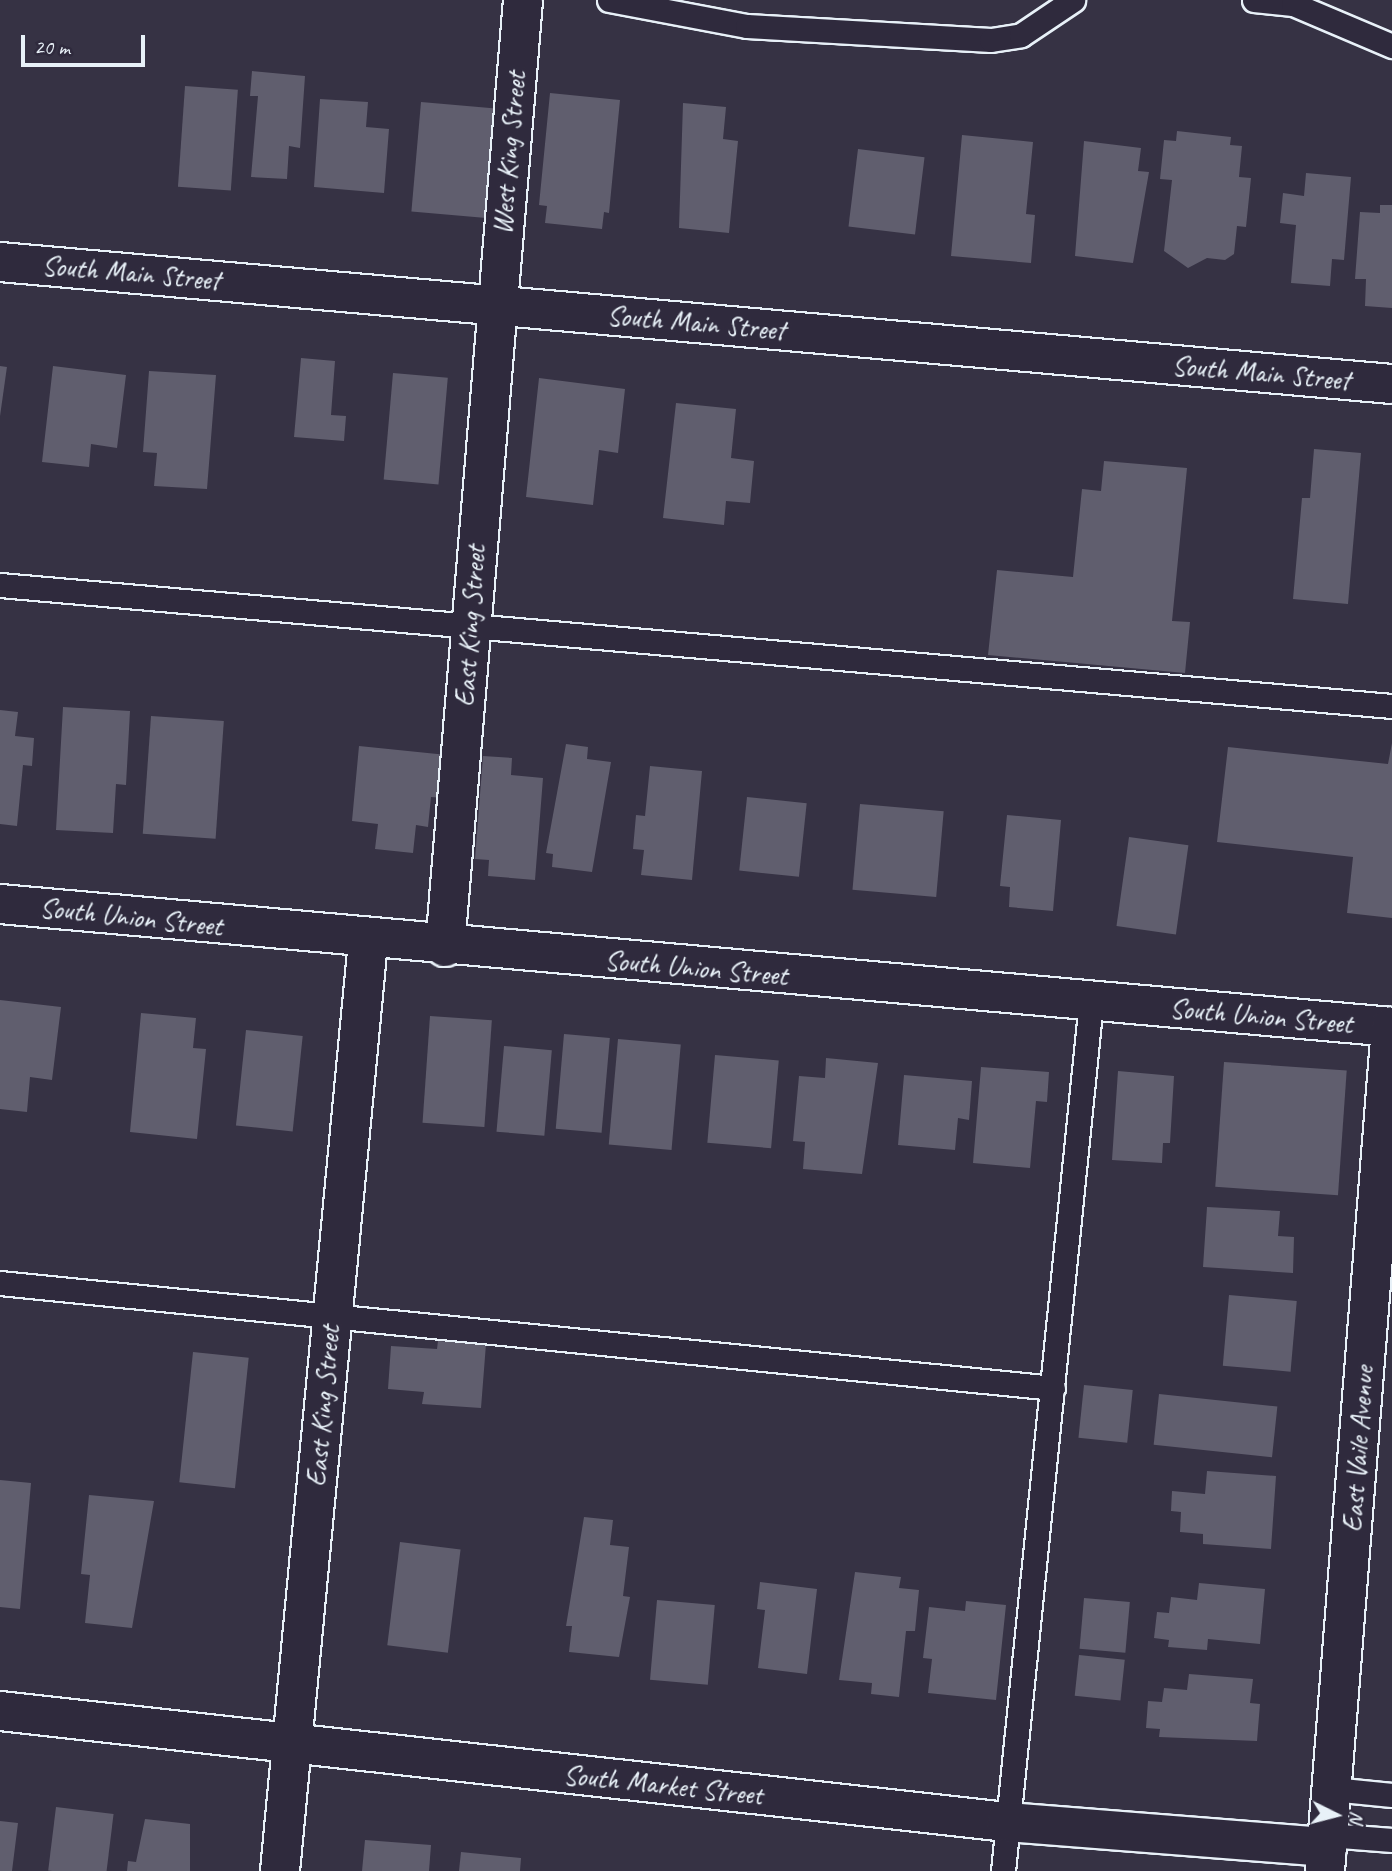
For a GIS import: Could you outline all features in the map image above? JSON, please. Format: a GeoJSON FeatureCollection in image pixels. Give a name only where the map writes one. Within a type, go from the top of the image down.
{"type":"FeatureCollection","features":[{"type":"Feature","properties":{"kind":"street","name":"West King Street"},"geometry":{"type":"LineString","coordinates":[[495,305],[523,0]]}},
{"type":"Feature","properties":{"kind":"street","name":"South Main Street"},"geometry":{"type":"LineString","coordinates":[[0,262],[1392,384]]}},
{"type":"Feature","properties":{"kind":"street","name":"East King Street"},"geometry":{"type":"LineString","coordinates":[[445,947],[495,305]]}},
{"type":"Feature","properties":{"kind":"street","name":"South Union Street"},"geometry":{"type":"LineString","coordinates":[[0,904],[368,941],[1392,1027]]}},
{"type":"Feature","properties":{"kind":"street","name":"East King Street"},"geometry":{"type":"LineString","coordinates":[[280,1871],[368,941]]}},
{"type":"Feature","properties":{"kind":"street","name":"East Vaile Avenue"},"geometry":{"type":"LineString","coordinates":[[1327,1851],[1392,1027]]}},
{"type":"Feature","properties":{"kind":"street","name":"South Market Street"},"geometry":{"type":"LineString","coordinates":[[0,1711],[292,1741],[1007,1822],[1327,1851]]}},
{"type":"Feature","properties":{"kind":"lane"},"geometry":{"type":"LineString","coordinates":[[609,0],[747,26],[991,40],[1021,35],[1073,0]]}},
{"type":"Feature","properties":{"kind":"lane"},"geometry":{"type":"LineString","coordinates":[[1254,0],[1293,4],[1392,46]]}},
{"type":"Feature","properties":{"kind":"lane"},"geometry":{"type":"LineString","coordinates":[[0,585],[1392,706]]}},
{"type":"Feature","properties":{"kind":"lane"},"geometry":{"type":"LineString","coordinates":[[1003,1871],[1091,1001]]}},
{"type":"Feature","properties":{"kind":"lane"},"geometry":{"type":"LineString","coordinates":[[0,1283],[1053,1388]]}},
{"type":"Feature","properties":{"kind":"lane"},"geometry":{"type":"LineString","coordinates":[[1332,1789],[1392,1795]]}},
{"type":"Feature","properties":{"kind":"lane"},"geometry":{"type":"LineString","coordinates":[[1327,1851],[1392,1840]]}},
{"type":"Feature","properties":{"kind":"building"},"geometry":{"type":"Polygon","coordinates":[[[252,71],[305,76],[300,148],[289,146],[287,179],[251,177],[258,96],[250,96],[252,71]]]}},
{"type":"Feature","properties":{"kind":"building"},"geometry":{"type":"Polygon","coordinates":[[[185,86],[238,90],[231,190],[178,187],[185,86]]]}},
{"type":"Feature","properties":{"kind":"building"},"geometry":{"type":"Polygon","coordinates":[[[550,93],[620,100],[609,213],[604,212],[602,229],[545,223],[547,206],[539,205],[550,93]]]}},
{"type":"Feature","properties":{"kind":"building"},"geometry":{"type":"Polygon","coordinates":[[[320,99],[368,102],[366,127],[389,129],[384,193],[314,187],[320,99]]]}},
{"type":"Feature","properties":{"kind":"building"},"geometry":{"type":"Polygon","coordinates":[[[421,102],[496,109],[486,218],[411,212],[421,102]]]}},
{"type":"Feature","properties":{"kind":"building"},"geometry":{"type":"Polygon","coordinates":[[[683,103],[726,107],[723,139],[738,141],[729,233],[679,228],[683,103]]]}},
{"type":"Feature","properties":{"kind":"building"},"geometry":{"type":"Polygon","coordinates":[[[1177,131],[1231,137],[1230,145],[1242,146],[1239,177],[1251,178],[1246,227],[1237,226],[1234,254],[1225,260],[1207,258],[1188,268],[1164,251],[1172,180],[1160,179],[1164,140],[1176,141],[1177,131]]]}},
{"type":"Feature","properties":{"kind":"building"},"geometry":{"type":"Polygon","coordinates":[[[962,135],[1033,142],[1026,214],[1035,215],[1031,263],[951,256],[962,135]]]}},
{"type":"Feature","properties":{"kind":"building"},"geometry":{"type":"Polygon","coordinates":[[[1084,141],[1141,148],[1138,171],[1149,172],[1133,263],[1075,256],[1084,141]]]}},
{"type":"Feature","properties":{"kind":"building"},"geometry":{"type":"Polygon","coordinates":[[[858,149],[925,157],[915,235],[848,226],[858,149]]]}},
{"type":"Feature","properties":{"kind":"building"},"geometry":{"type":"Polygon","coordinates":[[[1306,173],[1351,177],[1344,260],[1332,259],[1330,286],[1291,283],[1296,225],[1280,223],[1283,193],[1304,196],[1306,173]]]}},
{"type":"Feature","properties":{"kind":"building"},"geometry":{"type":"Polygon","coordinates":[[[1380,205],[1392,205],[1392,308],[1365,306],[1366,279],[1355,279],[1360,212],[1380,213],[1380,205]]]}},
{"type":"Feature","properties":{"kind":"building"},"geometry":{"type":"Polygon","coordinates":[[[301,358],[335,361],[331,415],[346,416],[344,441],[294,437],[301,358]]]}},
{"type":"Feature","properties":{"kind":"building"},"geometry":{"type":"Polygon","coordinates":[[[0,366],[7,367],[0,416],[0,366]]]}},
{"type":"Feature","properties":{"kind":"building"},"geometry":{"type":"Polygon","coordinates":[[[53,366],[126,375],[117,448],[91,444],[89,467],[42,462],[53,366]]]}},
{"type":"Feature","properties":{"kind":"building"},"geometry":{"type":"Polygon","coordinates":[[[149,371],[216,375],[207,489],[154,486],[157,453],[143,452],[149,371]]]}},
{"type":"Feature","properties":{"kind":"building"},"geometry":{"type":"Polygon","coordinates":[[[393,373],[448,378],[438,484],[384,480],[393,373]]]}},
{"type":"Feature","properties":{"kind":"building"},"geometry":{"type":"Polygon","coordinates":[[[539,378],[625,389],[618,453],[599,450],[593,505],[526,497],[539,378]]]}},
{"type":"Feature","properties":{"kind":"building"},"geometry":{"type":"Polygon","coordinates":[[[676,403],[736,409],[731,458],[754,461],[750,503],[726,501],[724,525],[663,518],[676,403]]]}},
{"type":"Feature","properties":{"kind":"building"},"geometry":{"type":"Polygon","coordinates":[[[1314,449],[1361,453],[1348,604],[1293,599],[1302,498],[1310,498],[1314,449]]]}},
{"type":"Feature","properties":{"kind":"building"},"geometry":{"type":"Polygon","coordinates":[[[1104,461],[1187,468],[1172,621],[1190,622],[1185,673],[988,655],[997,570],[1073,577],[1082,489],[1101,491],[1104,461]]]}},
{"type":"Feature","properties":{"kind":"building"},"geometry":{"type":"Polygon","coordinates":[[[63,707],[130,711],[126,785],[116,784],[113,833],[56,830],[63,707]]]}},
{"type":"Feature","properties":{"kind":"building"},"geometry":{"type":"Polygon","coordinates":[[[0,710],[18,712],[15,736],[34,738],[32,766],[23,765],[17,826],[0,824],[0,710]]]}},
{"type":"Feature","properties":{"kind":"building"},"geometry":{"type":"Polygon","coordinates":[[[151,716],[224,721],[216,839],[143,834],[151,716]]]}},
{"type":"Feature","properties":{"kind":"building"},"geometry":{"type":"Polygon","coordinates":[[[1392,743],[1392,918],[1347,913],[1353,857],[1217,842],[1228,747],[1388,764],[1392,743]]]}},
{"type":"Feature","properties":{"kind":"building"},"geometry":{"type":"Polygon","coordinates":[[[566,744],[588,747],[587,759],[611,762],[592,872],[552,867],[553,854],[546,853],[566,744]]]}},
{"type":"Feature","properties":{"kind":"building"},"geometry":{"type":"Polygon","coordinates":[[[359,746],[447,755],[444,798],[431,797],[428,827],[416,825],[413,853],[375,849],[378,824],[352,821],[359,746]]]}},
{"type":"Feature","properties":{"kind":"building"},"geometry":{"type":"Polygon","coordinates":[[[483,756],[512,758],[511,775],[543,778],[535,880],[488,876],[489,860],[475,859],[483,756]]]}},
{"type":"Feature","properties":{"kind":"building"},"geometry":{"type":"Polygon","coordinates":[[[650,766],[702,771],[692,880],[641,875],[644,850],[633,849],[636,815],[645,816],[650,766]]]}},
{"type":"Feature","properties":{"kind":"building"},"geometry":{"type":"Polygon","coordinates":[[[747,797],[807,803],[799,877],[739,871],[747,797]]]}},
{"type":"Feature","properties":{"kind":"building"},"geometry":{"type":"Polygon","coordinates":[[[860,804],[944,811],[936,897],[853,890],[860,804]]]}},
{"type":"Feature","properties":{"kind":"building"},"geometry":{"type":"Polygon","coordinates":[[[1007,815],[1061,820],[1053,911],[1009,907],[1010,887],[1000,886],[1007,815]]]}},
{"type":"Feature","properties":{"kind":"building"},"geometry":{"type":"Polygon","coordinates":[[[1129,837],[1188,845],[1176,934],[1116,926],[1129,837]]]}},
{"type":"Feature","properties":{"kind":"building"},"geometry":{"type":"Polygon","coordinates":[[[0,1000],[61,1007],[52,1080],[30,1077],[27,1112],[0,1109],[0,1000]]]}},
{"type":"Feature","properties":{"kind":"building"},"geometry":{"type":"Polygon","coordinates":[[[141,1013],[196,1018],[193,1048],[206,1049],[197,1139],[130,1132],[141,1013]]]}},
{"type":"Feature","properties":{"kind":"building"},"geometry":{"type":"Polygon","coordinates":[[[430,1016],[492,1020],[484,1127],[423,1123],[430,1016]]]}},
{"type":"Feature","properties":{"kind":"building"},"geometry":{"type":"Polygon","coordinates":[[[246,1030],[303,1036],[293,1131],[236,1125],[246,1030]]]}},
{"type":"Feature","properties":{"kind":"building"},"geometry":{"type":"Polygon","coordinates":[[[564,1034],[610,1038],[602,1133],[556,1129],[564,1034]]]}},
{"type":"Feature","properties":{"kind":"building"},"geometry":{"type":"Polygon","coordinates":[[[618,1039],[681,1044],[672,1150],[609,1145],[618,1039]]]}},
{"type":"Feature","properties":{"kind":"building"},"geometry":{"type":"Polygon","coordinates":[[[504,1046],[552,1050],[544,1136],[497,1132],[504,1046]]]}},
{"type":"Feature","properties":{"kind":"building"},"geometry":{"type":"Polygon","coordinates":[[[715,1055],[779,1061],[771,1148],[707,1143],[715,1055]]]}},
{"type":"Feature","properties":{"kind":"building"},"geometry":{"type":"Polygon","coordinates":[[[826,1058],[878,1063],[862,1174],[803,1169],[805,1142],[793,1141],[799,1076],[825,1078],[826,1058]]]}},
{"type":"Feature","properties":{"kind":"building"},"geometry":{"type":"Polygon","coordinates":[[[1224,1062],[1347,1071],[1338,1195],[1215,1187],[1224,1062]]]}},
{"type":"Feature","properties":{"kind":"building"},"geometry":{"type":"Polygon","coordinates":[[[981,1067],[1049,1072],[1047,1102],[1036,1101],[1030,1168],[973,1163],[981,1067]]]}},
{"type":"Feature","properties":{"kind":"building"},"geometry":{"type":"Polygon","coordinates":[[[1118,1071],[1174,1076],[1170,1143],[1163,1143],[1162,1163],[1112,1160],[1118,1071]]]}},
{"type":"Feature","properties":{"kind":"building"},"geometry":{"type":"Polygon","coordinates":[[[904,1075],[972,1081],[969,1120],[958,1118],[955,1150],[898,1145],[904,1075]]]}},
{"type":"Feature","properties":{"kind":"building"},"geometry":{"type":"Polygon","coordinates":[[[1207,1207],[1280,1211],[1278,1236],[1294,1237],[1293,1273],[1203,1267],[1207,1207]]]}},
{"type":"Feature","properties":{"kind":"building"},"geometry":{"type":"Polygon","coordinates":[[[1229,1295],[1297,1301],[1291,1372],[1223,1366],[1229,1295]]]}},
{"type":"Feature","properties":{"kind":"building"},"geometry":{"type":"Polygon","coordinates":[[[438,1341],[486,1344],[481,1408],[422,1404],[424,1392],[388,1389],[391,1346],[437,1349],[438,1341]]]}},
{"type":"Feature","properties":{"kind":"building"},"geometry":{"type":"Polygon","coordinates":[[[193,1352],[249,1358],[235,1488],[179,1482],[193,1352]]]}},
{"type":"Feature","properties":{"kind":"building"},"geometry":{"type":"Polygon","coordinates":[[[1084,1385],[1133,1390],[1127,1443],[1078,1438],[1084,1385]]]}},
{"type":"Feature","properties":{"kind":"building"},"geometry":{"type":"Polygon","coordinates":[[[1159,1394],[1277,1406],[1272,1457],[1154,1445],[1159,1394]]]}},
{"type":"Feature","properties":{"kind":"building"},"geometry":{"type":"Polygon","coordinates":[[[1207,1471],[1276,1476],[1271,1549],[1203,1544],[1203,1534],[1180,1532],[1181,1512],[1171,1511],[1172,1491],[1205,1494],[1207,1471]]]}},
{"type":"Feature","properties":{"kind":"building"},"geometry":{"type":"Polygon","coordinates":[[[0,1480],[31,1483],[20,1609],[0,1607],[0,1480]]]}},
{"type":"Feature","properties":{"kind":"building"},"geometry":{"type":"Polygon","coordinates":[[[89,1495],[154,1501],[132,1628],[85,1623],[90,1575],[81,1574],[89,1495]]]}},
{"type":"Feature","properties":{"kind":"building"},"geometry":{"type":"Polygon","coordinates":[[[584,1517],[613,1520],[610,1545],[629,1547],[623,1596],[630,1597],[619,1657],[569,1652],[572,1626],[566,1626],[584,1517]]]}},
{"type":"Feature","properties":{"kind":"building"},"geometry":{"type":"Polygon","coordinates":[[[400,1542],[461,1549],[448,1653],[387,1645],[400,1542]]]}},
{"type":"Feature","properties":{"kind":"building"},"geometry":{"type":"Polygon","coordinates":[[[855,1572],[901,1577],[899,1588],[919,1590],[915,1631],[906,1631],[899,1697],[871,1694],[872,1683],[839,1680],[855,1572]]]}},
{"type":"Feature","properties":{"kind":"building"},"geometry":{"type":"Polygon","coordinates":[[[760,1582],[817,1589],[807,1674],[758,1668],[765,1610],[757,1609],[760,1582]]]}},
{"type":"Feature","properties":{"kind":"building"},"geometry":{"type":"Polygon","coordinates":[[[1199,1583],[1265,1589],[1260,1644],[1208,1639],[1207,1650],[1168,1647],[1169,1640],[1154,1638],[1157,1612],[1169,1613],[1171,1597],[1197,1600],[1199,1583]]]}},
{"type":"Feature","properties":{"kind":"building"},"geometry":{"type":"Polygon","coordinates":[[[1084,1598],[1130,1602],[1125,1653],[1080,1649],[1084,1598]]]}},
{"type":"Feature","properties":{"kind":"building"},"geometry":{"type":"Polygon","coordinates":[[[657,1600],[715,1605],[708,1685],[650,1680],[657,1600]]]}},
{"type":"Feature","properties":{"kind":"building"},"geometry":{"type":"Polygon","coordinates":[[[966,1601],[1006,1605],[996,1700],[928,1693],[932,1659],[923,1658],[929,1607],[965,1611],[966,1601]]]}},
{"type":"Feature","properties":{"kind":"building"},"geometry":{"type":"Polygon","coordinates":[[[1079,1655],[1125,1660],[1120,1701],[1075,1696],[1079,1655]]]}},
{"type":"Feature","properties":{"kind":"building"},"geometry":{"type":"Polygon","coordinates":[[[1189,1674],[1253,1679],[1250,1703],[1260,1704],[1257,1741],[1159,1737],[1160,1729],[1146,1728],[1148,1701],[1162,1702],[1164,1688],[1187,1690],[1189,1674]]]}},
{"type":"Feature","properties":{"kind":"building"},"geometry":{"type":"Polygon","coordinates":[[[56,1807],[114,1814],[107,1871],[48,1871],[56,1807]]]}},
{"type":"Feature","properties":{"kind":"building"},"geometry":{"type":"Polygon","coordinates":[[[145,1819],[190,1824],[190,1871],[127,1871],[128,1861],[136,1862],[145,1819]]]}},
{"type":"Feature","properties":{"kind":"building"},"geometry":{"type":"Polygon","coordinates":[[[0,1821],[18,1823],[12,1871],[0,1871],[0,1821]]]}},
{"type":"Feature","properties":{"kind":"building"},"geometry":{"type":"Polygon","coordinates":[[[365,1840],[431,1845],[429,1871],[362,1871],[365,1840]]]}},
{"type":"Feature","properties":{"kind":"building"},"geometry":{"type":"Polygon","coordinates":[[[461,1852],[521,1858],[520,1871],[459,1871],[461,1852]]]}}]}
